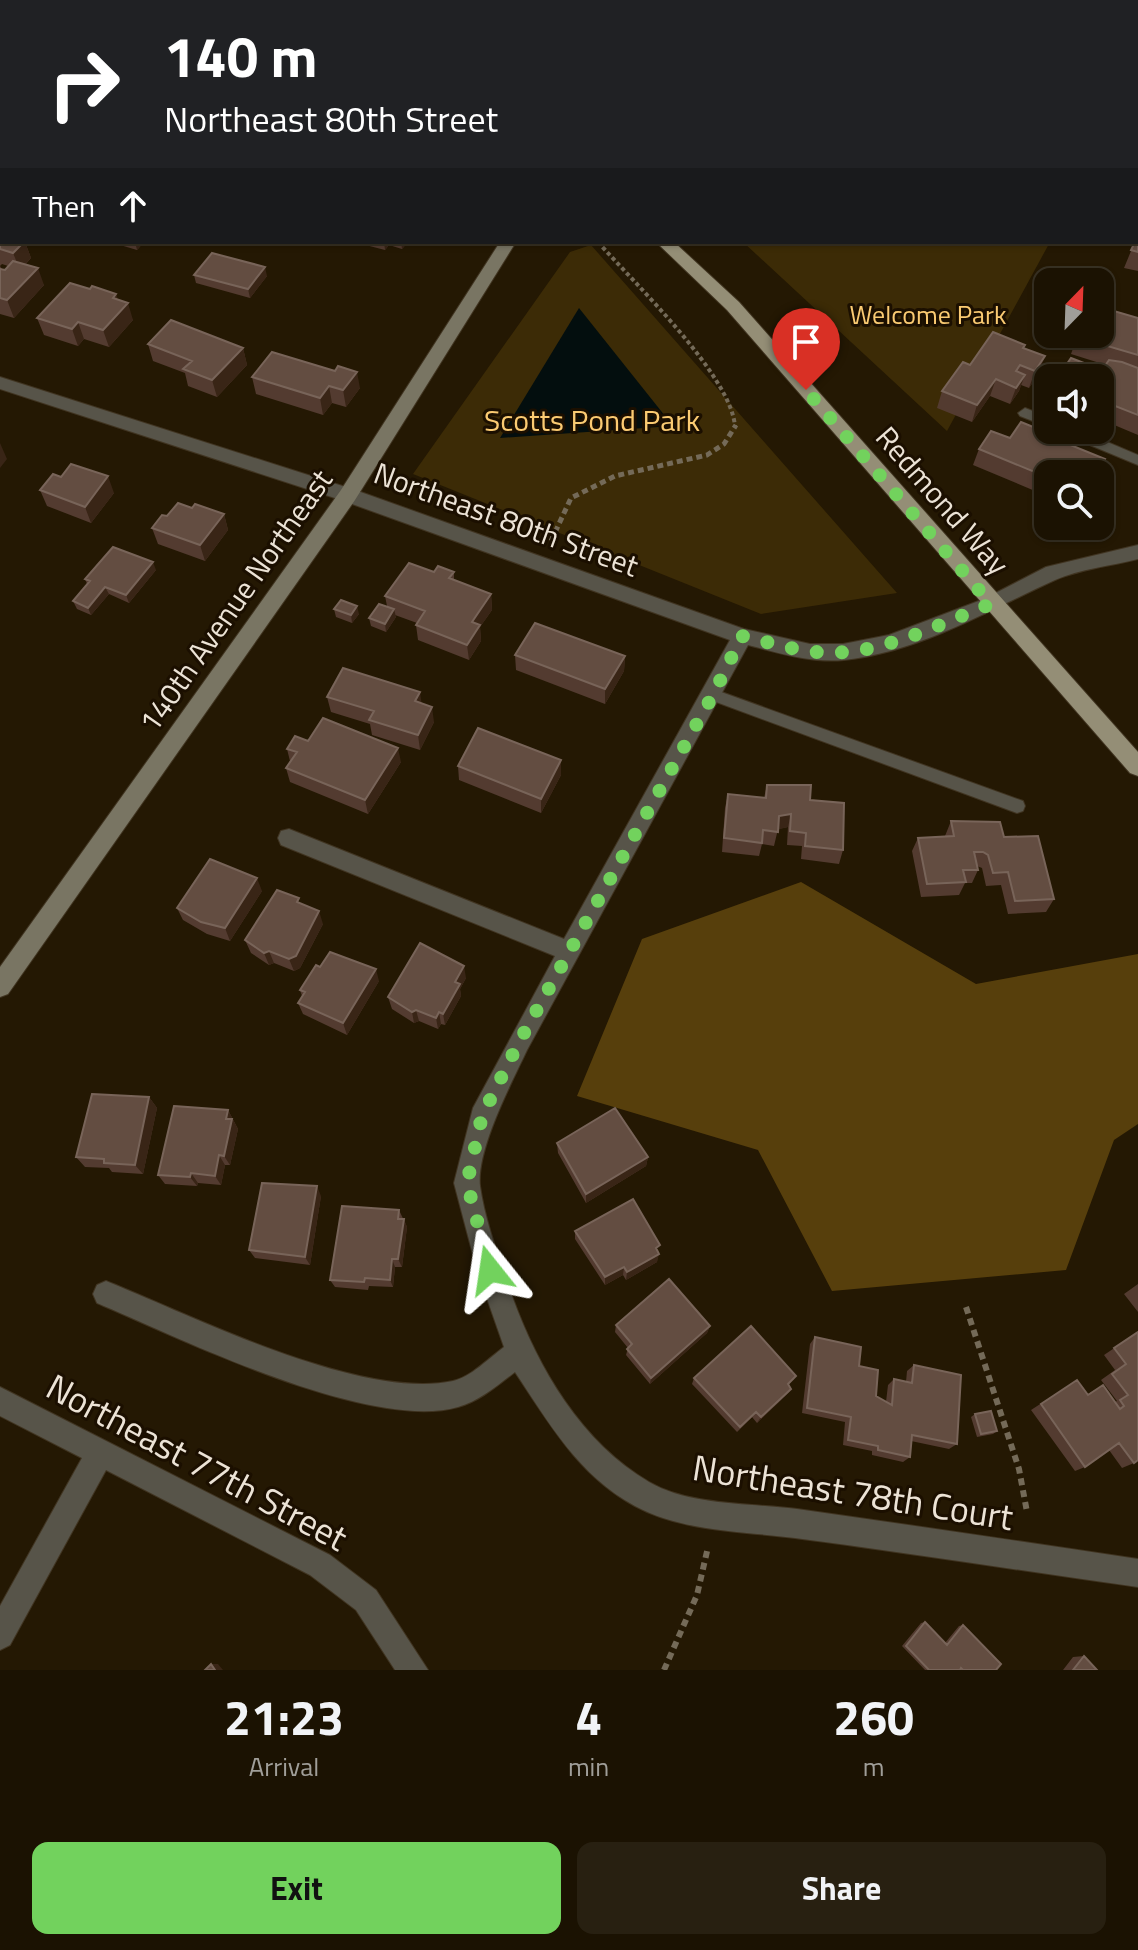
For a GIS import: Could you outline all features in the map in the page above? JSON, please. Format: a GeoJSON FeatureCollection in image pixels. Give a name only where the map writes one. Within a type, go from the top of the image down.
{"type":"FeatureCollection","features":[{"type":"Feature","properties":{"kind":"main road","name":"140th Avenue Northeast"},"geometry":{"type":"LineString","coordinates":[[0,986],[348,495],[507,244]]}},
{"type":"Feature","properties":{"kind":"main road","name":"Redmond Way"},"geometry":{"type":"LineString","coordinates":[[666,244],[733,306],[991,604],[1138,767]]}},
{"type":"Feature","properties":{"kind":"street","name":"Northeast 80th Street"},"geometry":{"type":"LineString","coordinates":[[0,383],[348,495],[742,636],[810,652],[843,652],[891,643],[991,604],[1053,572],[1138,552]]}},
{"type":"Feature","properties":{"kind":"street","name":"Northeast 78th Court"},"geometry":{"type":"LineString","coordinates":[[742,636],[713,695],[482,1116],[467,1183],[490,1270],[519,1353],[572,1435],[607,1470],[645,1496],[714,1516],[792,1523],[1138,1573]]}},
{"type":"Feature","properties":{"kind":"street"},"geometry":{"type":"LineString","coordinates":[[289,838],[570,952]]}},
{"type":"Feature","properties":{"kind":"street"},"geometry":{"type":"LineString","coordinates":[[106,1294],[315,1376],[384,1396],[425,1400],[460,1393],[519,1353]]}},
{"type":"Feature","properties":{"kind":"street","name":"Northeast 77th Street"},"geometry":{"type":"LineString","coordinates":[[0,1401],[320,1565],[366,1600],[413,1670]]}},
{"type":"Feature","properties":{"kind":"street"},"geometry":{"type":"LineString","coordinates":[[0,1635],[100,1454]]}},
{"type":"Feature","properties":{"kind":"lane"},"geometry":{"type":"LineString","coordinates":[[1025,413],[1034,417]]}},
{"type":"Feature","properties":{"kind":"lane"},"geometry":{"type":"LineString","coordinates":[[1100,444],[1138,460]]}},
{"type":"Feature","properties":{"kind":"lane"},"geometry":{"type":"LineString","coordinates":[[713,695],[1017,806]]}},
{"type":"Feature","properties":{"kind":"path"},"geometry":{"type":"LineString","coordinates":[[548,545],[564,519],[571,498],[615,476],[707,455],[724,444],[736,425],[723,389],[678,330],[600,244]]}},
{"type":"Feature","properties":{"kind":"path"},"geometry":{"type":"LineString","coordinates":[[966,1307],[1019,1469],[1027,1512]]}},
{"type":"Feature","properties":{"kind":"path"},"geometry":{"type":"LineString","coordinates":[[664,1670],[697,1595],[709,1546]]}},
{"type":"Feature","properties":{"kind":"green space","name":"Welcome Park"},"geometry":{"type":"Polygon","coordinates":[[[745,244],[1049,244],[947,431],[745,244]]]}},
{"type":"Feature","properties":{"kind":"green space","name":"Scotts Pond Park"},"geometry":{"type":"Polygon","coordinates":[[[591,245],[897,593],[761,614],[413,474],[570,252],[591,245]]]}},
{"type":"Feature","properties":{"kind":"shaded area"},"geometry":{"type":"Polygon","coordinates":[[[579,308],[673,426],[500,438],[579,308]]]}},
{"type":"Feature","properties":{"kind":"shaded area"},"geometry":{"type":"Polygon","coordinates":[[[801,882],[976,984],[1138,954],[1138,1124],[1114,1140],[1066,1270],[832,1291],[758,1150],[577,1096],[642,939],[801,882]]]}},
{"type":"Feature","properties":{"kind":"building"},"geometry":{"type":"Polygon","coordinates":[[[0,244],[22,244],[13,253],[0,249],[0,244]]]}},
{"type":"Feature","properties":{"kind":"building"},"geometry":{"type":"Polygon","coordinates":[[[212,253],[265,267],[248,289],[194,275],[212,253]]]}},
{"type":"Feature","properties":{"kind":"building"},"geometry":{"type":"Polygon","coordinates":[[[13,261],[38,268],[7,300],[0,298],[0,269],[5,270],[13,261]]]}},
{"type":"Feature","properties":{"kind":"building"},"geometry":{"type":"Polygon","coordinates":[[[70,283],[116,294],[113,298],[128,303],[103,330],[78,322],[72,329],[37,318],[70,283]]]}},
{"type":"Feature","properties":{"kind":"building"},"geometry":{"type":"Polygon","coordinates":[[[1114,311],[1138,318],[1138,355],[1114,348],[1114,311]]]}},
{"type":"Feature","properties":{"kind":"building"},"geometry":{"type":"Polygon","coordinates":[[[171,320],[243,348],[212,380],[183,369],[192,361],[148,344],[171,320]]]}},
{"type":"Feature","properties":{"kind":"building"},"geometry":{"type":"Polygon","coordinates":[[[993,332],[1045,356],[1040,364],[1034,364],[1034,371],[1020,365],[1016,371],[1025,375],[1016,388],[996,379],[977,405],[942,391],[963,362],[970,365],[993,332]]]}},
{"type":"Feature","properties":{"kind":"building"},"geometry":{"type":"Polygon","coordinates":[[[272,352],[335,371],[338,366],[357,372],[343,390],[329,386],[320,398],[252,377],[272,352]]]}},
{"type":"Feature","properties":{"kind":"building"},"geometry":{"type":"Polygon","coordinates":[[[1071,358],[1086,364],[1067,364],[1071,358]]]}},
{"type":"Feature","properties":{"kind":"building"},"geometry":{"type":"Polygon","coordinates":[[[1109,360],[1138,368],[1138,415],[1114,406],[1114,364],[1106,364],[1109,360]]]}},
{"type":"Feature","properties":{"kind":"building"},"geometry":{"type":"Polygon","coordinates":[[[1021,422],[1034,427],[1034,444],[1068,444],[1105,459],[1034,460],[1034,472],[979,449],[991,431],[1010,438],[1021,422]]]}},
{"type":"Feature","properties":{"kind":"building"},"geometry":{"type":"Polygon","coordinates":[[[71,464],[108,476],[85,507],[40,490],[53,474],[61,477],[71,464]]]}},
{"type":"Feature","properties":{"kind":"building"},"geometry":{"type":"Polygon","coordinates":[[[178,503],[192,508],[195,504],[224,514],[200,545],[152,528],[162,515],[167,516],[178,503]]]}},
{"type":"Feature","properties":{"kind":"building"},"geometry":{"type":"Polygon","coordinates":[[[113,547],[153,562],[126,595],[105,587],[88,608],[73,601],[90,581],[85,579],[113,547]]]}},
{"type":"Feature","properties":{"kind":"building"},"geometry":{"type":"Polygon","coordinates":[[[409,563],[434,572],[438,566],[454,572],[449,578],[491,594],[472,622],[480,625],[467,645],[416,625],[425,611],[385,596],[409,563]]]}},
{"type":"Feature","properties":{"kind":"building"},"geometry":{"type":"Polygon","coordinates":[[[341,600],[357,606],[351,615],[334,609],[341,600]]]}},
{"type":"Feature","properties":{"kind":"building"},"geometry":{"type":"Polygon","coordinates":[[[379,604],[394,609],[385,624],[369,618],[379,604]]]}},
{"type":"Feature","properties":{"kind":"building"},"geometry":{"type":"Polygon","coordinates":[[[535,623],[625,656],[605,689],[515,655],[535,623]]]}},
{"type":"Feature","properties":{"kind":"building"},"geometry":{"type":"Polygon","coordinates":[[[343,668],[420,692],[415,701],[432,707],[418,735],[369,720],[374,711],[327,697],[343,668]]]}},
{"type":"Feature","properties":{"kind":"building"},"geometry":{"type":"Polygon","coordinates":[[[323,718],[398,748],[365,800],[286,768],[297,752],[287,749],[295,736],[308,741],[323,718]]]}},
{"type":"Feature","properties":{"kind":"building"},"geometry":{"type":"Polygon","coordinates":[[[478,728],[561,760],[541,799],[458,766],[478,728]]]}},
{"type":"Feature","properties":{"kind":"building"},"geometry":{"type":"Polygon","coordinates":[[[767,785],[811,785],[810,800],[844,803],[843,850],[805,846],[806,833],[790,831],[791,814],[779,816],[778,832],[763,830],[762,843],[724,838],[728,794],[766,798],[767,785]]]}},
{"type":"Feature","properties":{"kind":"building"},"geometry":{"type":"Polygon","coordinates":[[[951,821],[1000,822],[1004,837],[1038,836],[1054,899],[1015,901],[1008,872],[993,873],[988,855],[983,852],[974,852],[978,870],[963,870],[966,882],[927,884],[918,838],[954,836],[951,821]]]}},
{"type":"Feature","properties":{"kind":"building"},"geometry":{"type":"Polygon","coordinates":[[[210,859],[257,878],[225,928],[201,922],[177,908],[210,859]]]}},
{"type":"Feature","properties":{"kind":"building"},"geometry":{"type":"Polygon","coordinates":[[[277,890],[299,898],[297,902],[319,911],[296,956],[289,959],[269,951],[264,953],[245,940],[277,890]]]}},
{"type":"Feature","properties":{"kind":"building"},"geometry":{"type":"Polygon","coordinates":[[[420,943],[464,966],[455,982],[460,984],[443,1014],[439,1012],[436,1018],[416,1010],[412,1012],[388,997],[420,943]]]}},
{"type":"Feature","properties":{"kind":"building"},"geometry":{"type":"Polygon","coordinates":[[[330,952],[376,969],[343,1023],[298,1003],[305,992],[300,990],[316,965],[320,967],[330,952]]]}},
{"type":"Feature","properties":{"kind":"building"},"geometry":{"type":"Polygon","coordinates":[[[92,1094],[149,1097],[135,1165],[76,1157],[92,1094]]]}},
{"type":"Feature","properties":{"kind":"building"},"geometry":{"type":"Polygon","coordinates":[[[174,1106],[228,1110],[226,1119],[232,1119],[224,1156],[219,1155],[215,1176],[191,1173],[190,1177],[158,1175],[174,1106]]]}},
{"type":"Feature","properties":{"kind":"building"},"geometry":{"type":"Polygon","coordinates":[[[615,1108],[648,1157],[586,1194],[557,1143],[615,1108]]]}},
{"type":"Feature","properties":{"kind":"building"},"geometry":{"type":"Polygon","coordinates":[[[262,1183],[317,1186],[305,1257],[249,1250],[262,1183]]]}},
{"type":"Feature","properties":{"kind":"building"},"geometry":{"type":"Polygon","coordinates":[[[633,1199],[660,1245],[656,1248],[659,1254],[627,1272],[624,1267],[605,1277],[575,1231],[633,1199]]]}},
{"type":"Feature","properties":{"kind":"building"},"geometry":{"type":"Polygon","coordinates":[[[342,1206],[399,1210],[398,1219],[404,1219],[398,1259],[392,1259],[390,1280],[330,1280],[342,1206]]]}},
{"type":"Feature","properties":{"kind":"building"},"geometry":{"type":"Polygon","coordinates":[[[669,1279],[710,1326],[651,1378],[627,1349],[632,1344],[616,1325],[669,1279]]]}},
{"type":"Feature","properties":{"kind":"building"},"geometry":{"type":"Polygon","coordinates":[[[751,1326],[796,1376],[788,1384],[791,1389],[761,1417],[756,1412],[740,1427],[694,1378],[751,1326]]]}},
{"type":"Feature","properties":{"kind":"building"},"geometry":{"type":"Polygon","coordinates":[[[1138,1332],[1138,1460],[1134,1463],[1119,1443],[1085,1467],[1041,1404],[1077,1380],[1088,1395],[1103,1385],[1120,1409],[1124,1406],[1120,1400],[1128,1395],[1112,1374],[1126,1364],[1114,1348],[1138,1332]]]}},
{"type":"Feature","properties":{"kind":"building"},"geometry":{"type":"Polygon","coordinates":[[[815,1337],[861,1347],[859,1366],[878,1370],[876,1396],[892,1405],[894,1379],[912,1383],[914,1365],[961,1375],[957,1444],[912,1435],[910,1457],[848,1440],[851,1417],[807,1408],[815,1337]]]}},
{"type":"Feature","properties":{"kind":"building"},"geometry":{"type":"Polygon","coordinates":[[[991,1411],[997,1431],[981,1434],[975,1414],[991,1411]]]}},
{"type":"Feature","properties":{"kind":"building"},"geometry":{"type":"Polygon","coordinates":[[[925,1622],[947,1645],[963,1625],[1001,1664],[996,1670],[929,1670],[906,1646],[925,1622]]]}},
{"type":"Feature","properties":{"kind":"building"},"geometry":{"type":"Polygon","coordinates":[[[1084,1656],[1097,1670],[1073,1670],[1084,1656]]]}},
{"type":"Feature","properties":{"kind":"route"},"geometry":{"type":"LineString","coordinates":[[490,1270],[467,1183],[482,1116],[519,1042],[713,695],[742,636],[810,652],[843,652],[891,643],[991,604],[806,390]]}}]}
